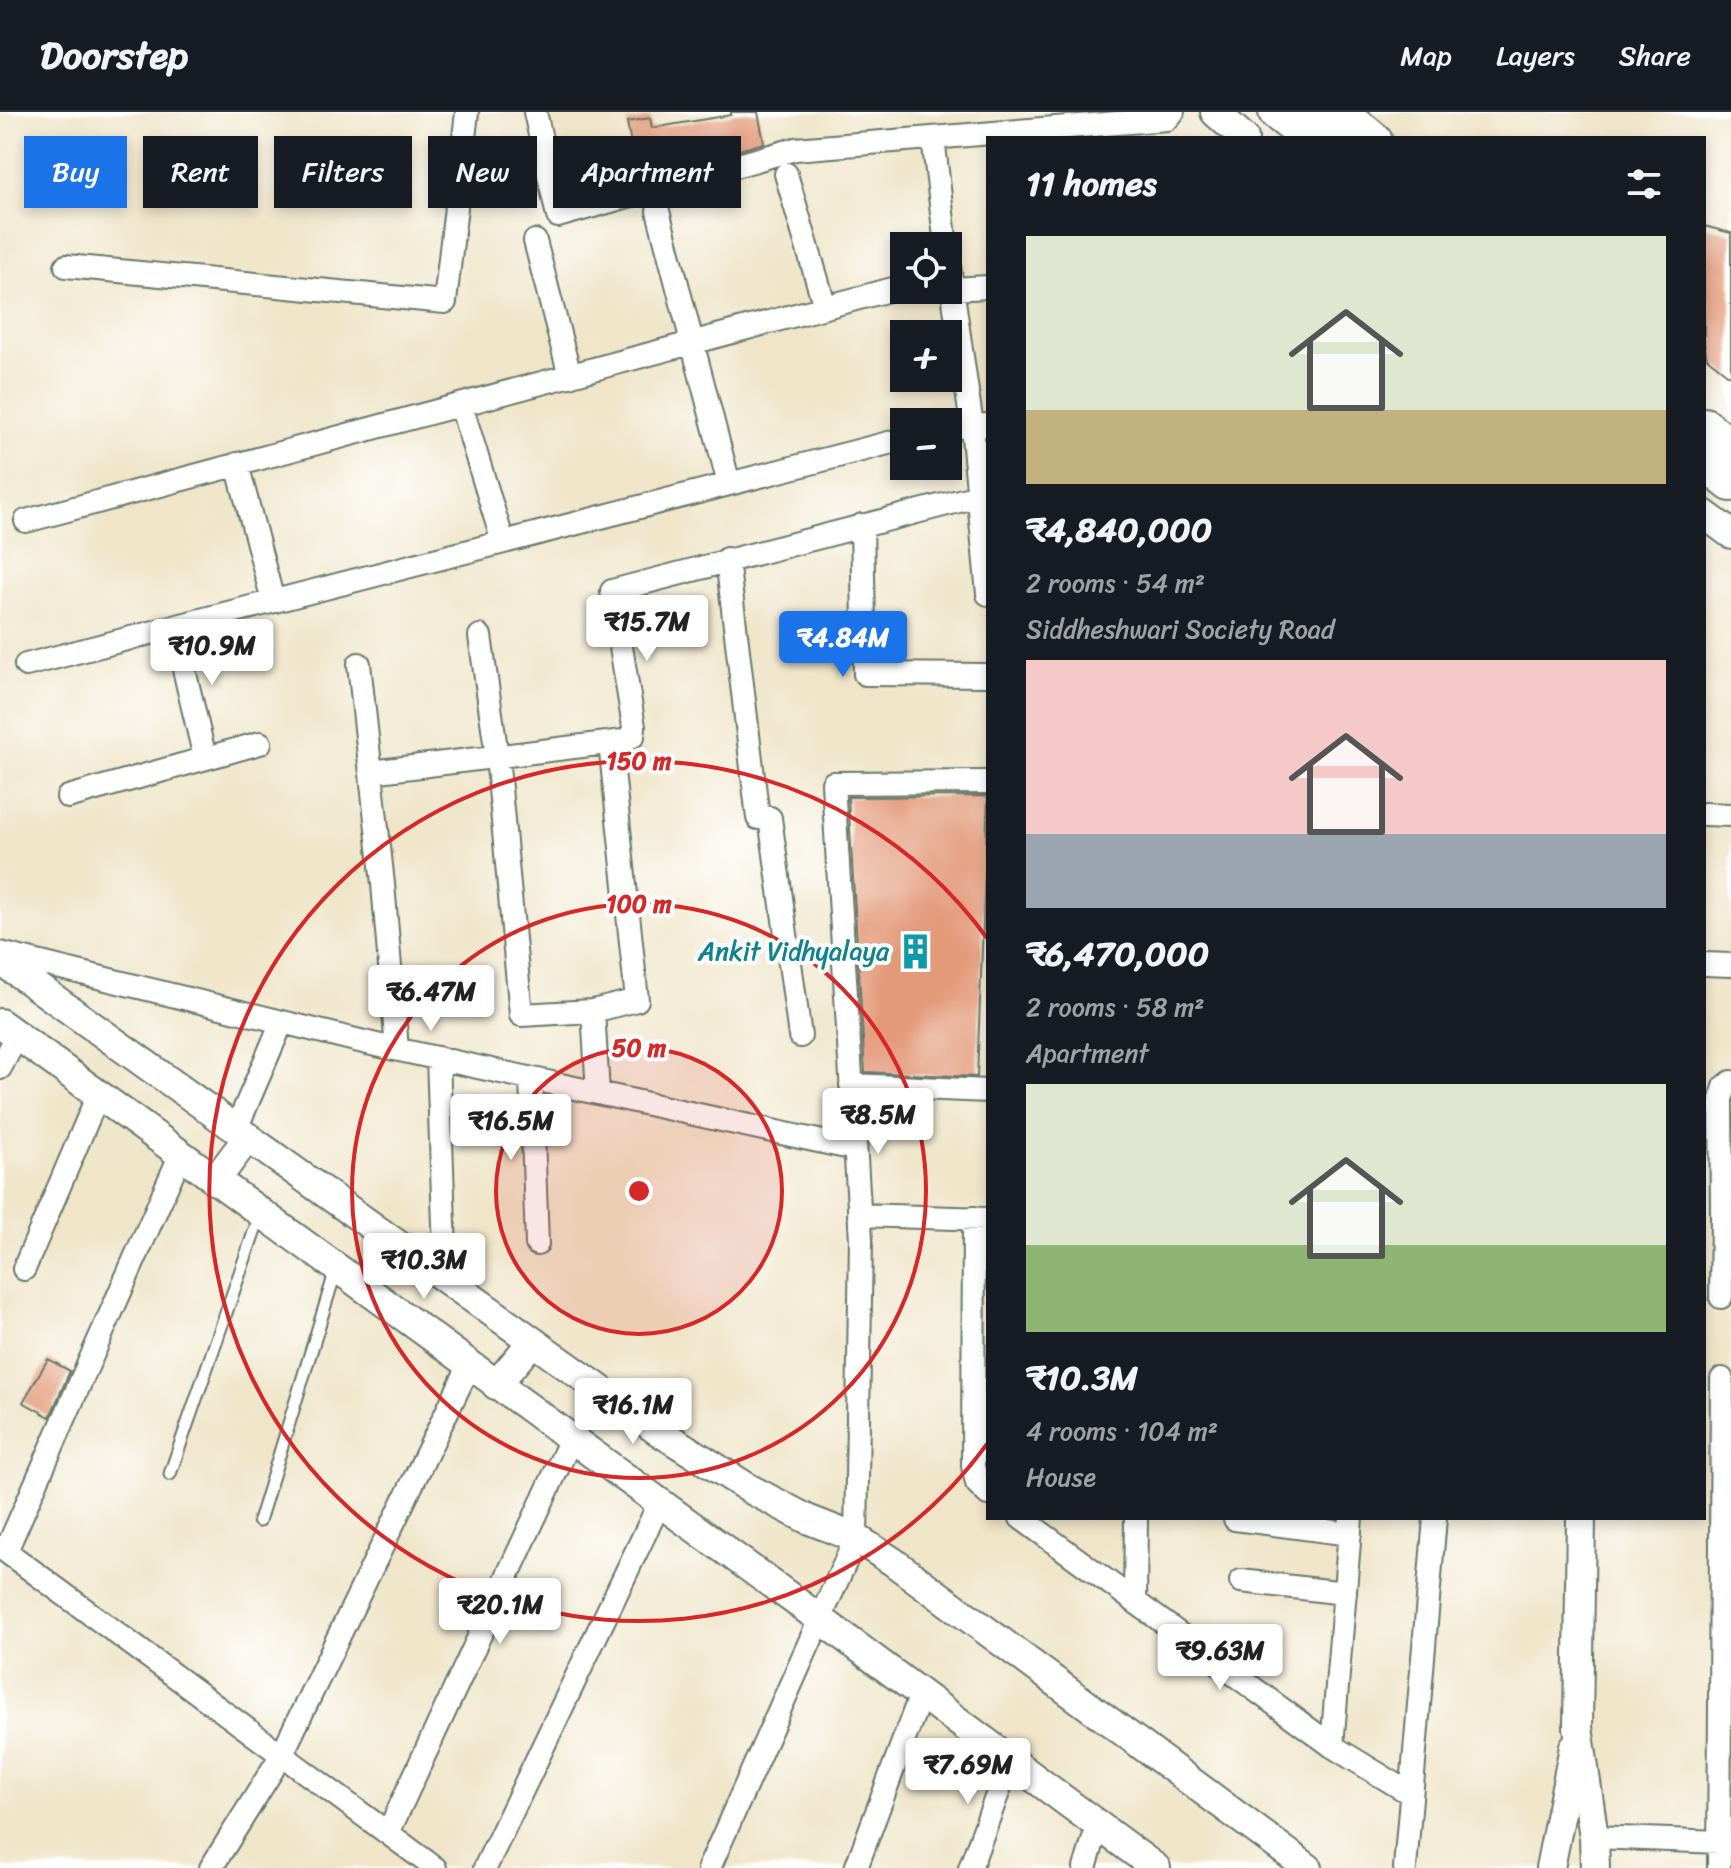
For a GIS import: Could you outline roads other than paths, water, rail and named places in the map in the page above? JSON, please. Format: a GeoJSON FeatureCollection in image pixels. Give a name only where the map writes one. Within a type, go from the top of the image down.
{"type":"FeatureCollection","features":[{"type":"Feature","properties":{"kind":"main road"},"geometry":{"type":"LineString","coordinates":[[1277,112],[1307,136]]}},
{"type":"Feature","properties":{"kind":"main road"},"geometry":{"type":"LineString","coordinates":[[1317,112],[1347,136]]}},
{"type":"Feature","properties":{"kind":"main road"},"geometry":{"type":"LineString","coordinates":[[1706,428],[1731,448]]}},
{"type":"Feature","properties":{"kind":"main road"},"geometry":{"type":"LineString","coordinates":[[1706,464],[1731,483]]}},
{"type":"Feature","properties":{"kind":"street"},"geometry":{"type":"LineString","coordinates":[[66,266],[445,302],[467,112]]}},
{"type":"Feature","properties":{"kind":"street"},"geometry":{"type":"LineString","coordinates":[[535,112],[558,216],[795,149],[1169,123]]}},
{"type":"Feature","properties":{"kind":"street"},"geometry":{"type":"LineString","coordinates":[[1215,112],[1242,136]]}},
{"type":"Feature","properties":{"kind":"street"},"geometry":{"type":"LineString","coordinates":[[1345,112],[1375,136]]}},
{"type":"Feature","properties":{"kind":"street"},"geometry":{"type":"LineString","coordinates":[[933,138],[944,232]]}},
{"type":"Feature","properties":{"kind":"street"},"geometry":{"type":"LineString","coordinates":[[786,174],[825,307]]}},
{"type":"Feature","properties":{"kind":"street"},"geometry":{"type":"LineString","coordinates":[[658,211],[729,484]]}},
{"type":"Feature","properties":{"kind":"street"},"geometry":{"type":"LineString","coordinates":[[535,241],[570,376]]}},
{"type":"Feature","properties":{"kind":"street"},"geometry":{"type":"LineString","coordinates":[[962,278],[986,286]]}},
{"type":"Feature","properties":{"kind":"street"},"geometry":{"type":"LineString","coordinates":[[26,521],[890,290]]}},
{"type":"Feature","properties":{"kind":"street"},"geometry":{"type":"LineString","coordinates":[[955,304],[980,425],[986,555]]}},
{"type":"Feature","properties":{"kind":"street"},"geometry":{"type":"LineString","coordinates":[[461,405],[503,542]]}},
{"type":"Feature","properties":{"kind":"street"},"geometry":{"type":"LineString","coordinates":[[1706,408],[1731,428]]}},
{"type":"Feature","properties":{"kind":"street"},"geometry":{"type":"LineString","coordinates":[[26,665],[890,443]]}},
{"type":"Feature","properties":{"kind":"street"},"geometry":{"type":"LineString","coordinates":[[237,464],[273,601]]}},
{"type":"Feature","properties":{"kind":"street"},"geometry":{"type":"LineString","coordinates":[[371,772],[623,741],[633,736],[634,727],[612,591],[727,559],[983,496]]}},
{"type":"Feature","properties":{"kind":"street"},"geometry":{"type":"LineString","coordinates":[[1706,515],[1731,534]]}},
{"type":"Feature","properties":{"kind":"street"},"geometry":{"type":"LineString","coordinates":[[862,525],[865,674],[986,675]]}},
{"type":"Feature","properties":{"kind":"street"},"geometry":{"type":"LineString","coordinates":[[727,559],[758,818],[770,818],[800,1036]]}},
{"type":"Feature","properties":{"kind":"street"},"geometry":{"type":"LineString","coordinates":[[174,627],[205,758]]}},
{"type":"Feature","properties":{"kind":"street"},"geometry":{"type":"LineString","coordinates":[[480,636],[497,756],[521,1015],[593,1011],[637,1000],[610,743]]}},
{"type":"Feature","properties":{"kind":"street"},"geometry":{"type":"LineString","coordinates":[[359,664],[397,1049]]}},
{"type":"Feature","properties":{"kind":"street"},"geometry":{"type":"LineString","coordinates":[[68,797],[260,743]]}},
{"type":"Feature","properties":{"kind":"street"},"geometry":{"type":"LineString","coordinates":[[709,1868],[856,1538],[859,1215],[833,783],[986,782]]}},
{"type":"Feature","properties":{"kind":"street"},"geometry":{"type":"LineString","coordinates":[[1706,814],[1731,815]]}},
{"type":"Feature","properties":{"kind":"street"},"geometry":{"type":"LineString","coordinates":[[0,953],[397,1049],[855,1149]]}},
{"type":"Feature","properties":{"kind":"street"},"geometry":{"type":"LineString","coordinates":[[0,960],[658,1431],[750,1489],[807,1519],[856,1538],[904,1570],[1308,1868]]}},
{"type":"Feature","properties":{"kind":"street"},"geometry":{"type":"LineString","coordinates":[[1706,964],[1731,965]]}},
{"type":"Feature","properties":{"kind":"street"},"geometry":{"type":"LineString","coordinates":[[593,1011],[598,1093]]}},
{"type":"Feature","properties":{"kind":"street"},"geometry":{"type":"LineString","coordinates":[[215,1181],[242,1133],[282,1022]]}},
{"type":"Feature","properties":{"kind":"street"},"geometry":{"type":"LineString","coordinates":[[0,1068],[9,1030],[820,1619],[1156,1868]]}},
{"type":"Feature","properties":{"kind":"street"},"geometry":{"type":"LineString","coordinates":[[438,1058],[446,1280]]}},
{"type":"Feature","properties":{"kind":"street"},"geometry":{"type":"LineString","coordinates":[[531,1079],[537,1244]]}},
{"type":"Feature","properties":{"kind":"street"},"geometry":{"type":"LineString","coordinates":[[1719,1297],[1726,1215],[1721,1099],[1725,1087],[1731,1082]]}},
{"type":"Feature","properties":{"kind":"street"},"geometry":{"type":"LineString","coordinates":[[851,1085],[986,1091]]}},
{"type":"Feature","properties":{"kind":"street"},"geometry":{"type":"LineString","coordinates":[[24,1269],[98,1095]]}},
{"type":"Feature","properties":{"kind":"street"},"geometry":{"type":"LineString","coordinates":[[180,1156],[3,1549],[435,1868]]}},
{"type":"Feature","properties":{"kind":"street"},"geometry":{"type":"LineString","coordinates":[[859,1215],[981,1219],[981,1412],[973,1466],[977,1483],[986,1492]]}},
{"type":"Feature","properties":{"kind":"street"},"geometry":{"type":"LineString","coordinates":[[496,1385],[532,1342]]}},
{"type":"Feature","properties":{"kind":"street"},"geometry":{"type":"LineString","coordinates":[[211,1868],[281,1756],[469,1366]]}},
{"type":"Feature","properties":{"kind":"street"},"geometry":{"type":"LineString","coordinates":[[1594,1837],[1722,1859],[1726,1520],[1719,1379]]}},
{"type":"Feature","properties":{"kind":"street"},"geometry":{"type":"LineString","coordinates":[[388,1833],[571,1439]]}},
{"type":"Feature","properties":{"kind":"street"},"geometry":{"type":"LineString","coordinates":[[485,1868],[659,1504]]}},
{"type":"Feature","properties":{"kind":"street"},"geometry":{"type":"LineString","coordinates":[[1024,1520],[1332,1746],[1411,1794]]}},
{"type":"Feature","properties":{"kind":"street"},"geometry":{"type":"LineString","coordinates":[[1135,1600],[1136,1520]]}},
{"type":"Feature","properties":{"kind":"street"},"geometry":{"type":"LineString","coordinates":[[1251,1520],[1350,1526],[1332,1746]]}},
{"type":"Feature","properties":{"kind":"street"},"geometry":{"type":"LineString","coordinates":[[1405,1868],[1435,1520]]}},
{"type":"Feature","properties":{"kind":"street"},"geometry":{"type":"LineString","coordinates":[[1581,1520],[1578,1727],[1594,1837],[1595,1868]]}},
{"type":"Feature","properties":{"kind":"street"},"geometry":{"type":"LineString","coordinates":[[1241,1581],[1345,1593]]}},
{"type":"Feature","properties":{"kind":"street"},"geometry":{"type":"LineString","coordinates":[[856,1868],[921,1694]]}},
{"type":"Feature","properties":{"kind":"street"},"geometry":{"type":"LineString","coordinates":[[1550,1868],[1578,1727]]}},
{"type":"Feature","properties":{"kind":"street"},"geometry":{"type":"LineString","coordinates":[[970,1868],[1010,1760]]}},
{"type":"Feature","properties":{"kind":"street"},"geometry":{"type":"LineString","coordinates":[[1085,1868],[1098,1825]]}},
{"type":"Feature","properties":{"kind":"lane"},"geometry":{"type":"LineString","coordinates":[[170,1474],[260,1214]]}},
{"type":"Feature","properties":{"kind":"lane"},"geometry":{"type":"LineString","coordinates":[[259,1521],[336,1269]]}},
{"type":"Feature","properties":{"kind":"place","name":"Ankit Vidhyalaya"},"geometry":{"type":"Point","coordinates":[915,951]}}]}
